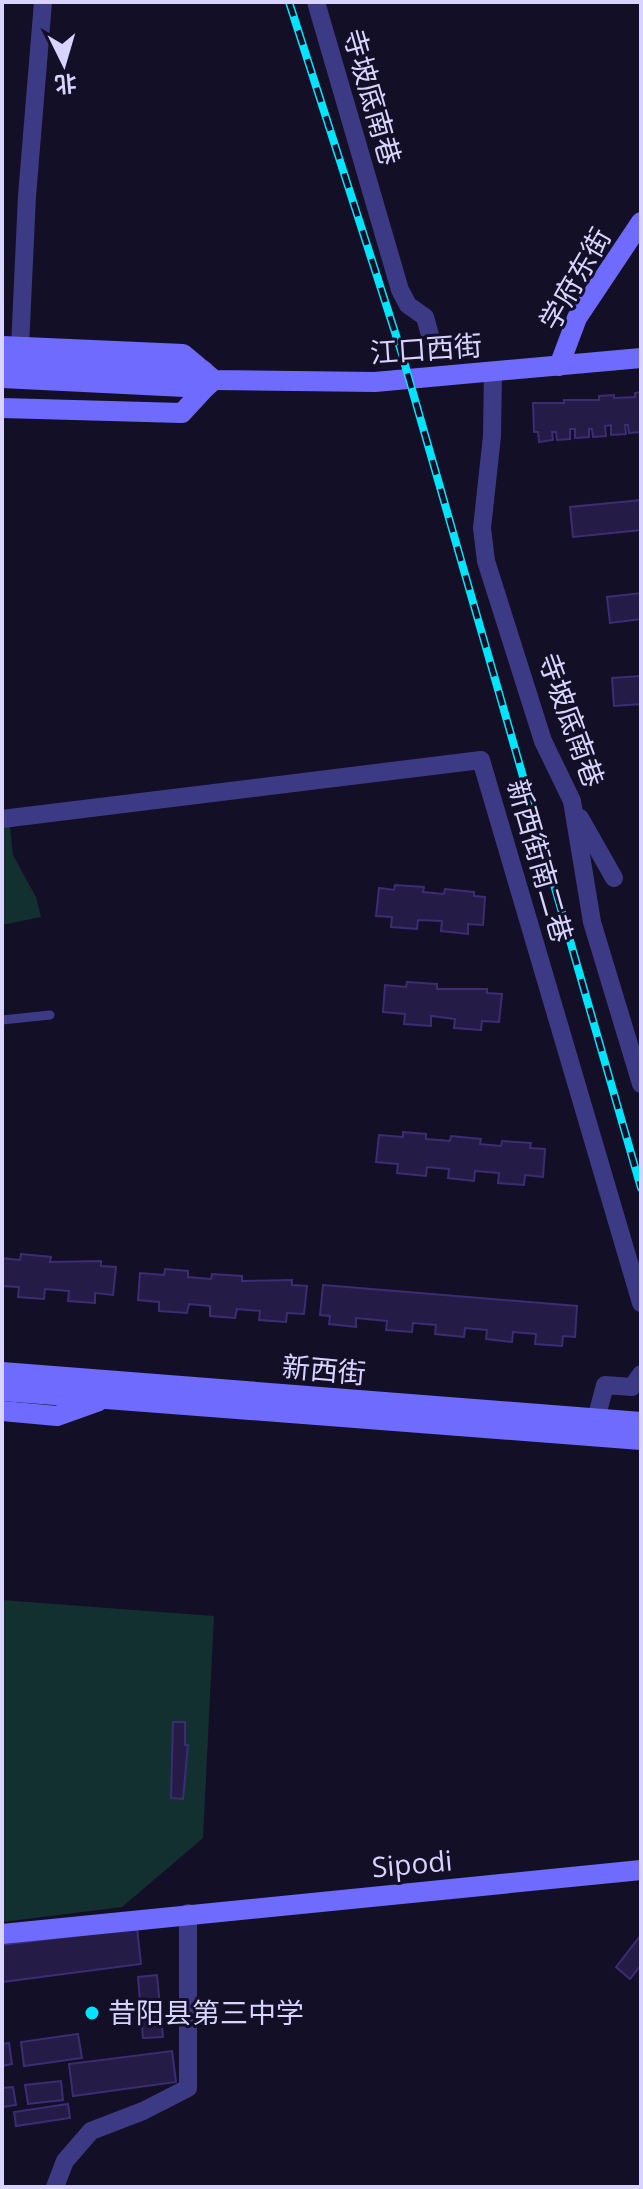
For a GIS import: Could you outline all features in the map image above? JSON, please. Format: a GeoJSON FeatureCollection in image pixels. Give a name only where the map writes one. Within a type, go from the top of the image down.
{"type":"FeatureCollection","features":[{"type":"Feature","properties":{"kind":"main road","name":"学府东街"},"geometry":{"type":"LineString","coordinates":[[559,366],[577,318],[641,222]]}},
{"type":"Feature","properties":{"kind":"main road"},"geometry":{"type":"LineString","coordinates":[[2,408],[182,413],[208,380],[183,354],[11,346]]}},
{"type":"Feature","properties":{"kind":"main road","name":"江口西街"},"geometry":{"type":"LineString","coordinates":[[2,378],[375,382],[641,358]]}},
{"type":"Feature","properties":{"kind":"main road","name":"江口西街"},"geometry":{"type":"LineString","coordinates":[[2,364],[208,380]]}},
{"type":"Feature","properties":{"kind":"main road","name":"新西街"},"geometry":{"type":"LineString","coordinates":[[2,1372],[641,1422]]}},
{"type":"Feature","properties":{"kind":"main road","name":"新西街"},"geometry":{"type":"LineString","coordinates":[[2,1391],[641,1440]]}},
{"type":"Feature","properties":{"kind":"main road"},"geometry":{"type":"LineString","coordinates":[[2,1411],[57,1416],[105,1399]]}},
{"type":"Feature","properties":{"kind":"main road","name":"Sipodi"},"geometry":{"type":"LineString","coordinates":[[2,1934],[641,1870]]}},
{"type":"Feature","properties":{"kind":"street"},"geometry":{"type":"LineString","coordinates":[[11,346],[43,2]]}},
{"type":"Feature","properties":{"kind":"street","name":"寺坡底南巷"},"geometry":{"type":"LineString","coordinates":[[316,2],[400,290],[408,305],[425,317],[430,335]]}},
{"type":"Feature","properties":{"kind":"street","name":"寺坡底南巷"},"geometry":{"type":"LineString","coordinates":[[493,372],[492,436],[482,528],[486,561],[543,741],[572,801],[592,922],[641,1084]]}},
{"type":"Feature","properties":{"kind":"street","name":"新西街南二巷"},"geometry":{"type":"LineString","coordinates":[[2,819],[481,760],[641,1303]]}},
{"type":"Feature","properties":{"kind":"street"},"geometry":{"type":"LineString","coordinates":[[572,801],[614,878]]}},
{"type":"Feature","properties":{"kind":"street"},"geometry":{"type":"LineString","coordinates":[[596,1419],[605,1385],[632,1387],[641,1374]]}},
{"type":"Feature","properties":{"kind":"street"},"geometry":{"type":"LineString","coordinates":[[55,2187],[65,2161],[91,2131],[143,2111],[188,2088],[188,1913]]}},
{"type":"Feature","properties":{"kind":"lane"},"geometry":{"type":"LineString","coordinates":[[2,1020],[50,1015]]}},
{"type":"Feature","properties":{"kind":"green space"},"geometry":{"type":"Polygon","coordinates":[[[2,826],[10,827],[13,855],[36,897],[41,917],[2,925],[2,826]]]}},
{"type":"Feature","properties":{"kind":"green space"},"geometry":{"type":"Polygon","coordinates":[[[2,1600],[214,1616],[203,1838],[122,1907],[2,1922],[2,1600]]]}},
{"type":"Feature","properties":{"kind":"building"},"geometry":{"type":"Polygon","coordinates":[[[641,392],[641,432],[629,433],[628,425],[625,425],[626,434],[611,435],[611,425],[605,426],[606,436],[593,437],[592,429],[589,429],[589,437],[575,438],[575,429],[570,429],[570,439],[557,440],[556,432],[552,432],[553,440],[539,442],[538,432],[534,432],[533,403],[599,400],[599,396],[614,395],[614,398],[635,397],[635,393],[641,392]]]}},
{"type":"Feature","properties":{"kind":"building"},"geometry":{"type":"Polygon","coordinates":[[[641,500],[641,530],[573,537],[570,507],[641,500]]]}},
{"type":"Feature","properties":{"kind":"building"},"geometry":{"type":"Polygon","coordinates":[[[641,593],[641,619],[610,623],[607,597],[641,593]]]}},
{"type":"Feature","properties":{"kind":"building"},"geometry":{"type":"Polygon","coordinates":[[[641,676],[641,704],[614,706],[612,678],[641,676]]]}},
{"type":"Feature","properties":{"kind":"building"},"geometry":{"type":"Polygon","coordinates":[[[395,885],[424,887],[423,892],[444,894],[445,889],[474,892],[474,896],[485,897],[483,925],[468,924],[468,934],[441,931],[442,921],[418,920],[417,929],[391,927],[392,917],[376,916],[379,888],[394,890],[395,885]]]}},
{"type":"Feature","properties":{"kind":"building"},"geometry":{"type":"Polygon","coordinates":[[[407,982],[437,984],[437,989],[487,989],[487,993],[502,994],[499,1022],[482,1021],[481,1030],[454,1028],[455,1019],[431,1016],[431,1026],[404,1024],[405,1014],[383,1012],[385,985],[406,987],[407,982]]]}},
{"type":"Feature","properties":{"kind":"building"},"geometry":{"type":"Polygon","coordinates":[[[403,1132],[426,1134],[426,1139],[450,1141],[451,1136],[481,1139],[480,1144],[501,1146],[502,1141],[531,1143],[530,1148],[545,1149],[543,1177],[525,1175],[524,1185],[498,1183],[499,1173],[475,1171],[474,1181],[448,1178],[449,1169],[427,1167],[426,1176],[397,1173],[398,1164],[376,1162],[379,1135],[403,1137],[403,1132]]]}},
{"type":"Feature","properties":{"kind":"building"},"geometry":{"type":"Polygon","coordinates":[[[21,1254],[51,1257],[50,1262],[101,1261],[101,1266],[116,1267],[113,1295],[95,1293],[95,1303],[68,1301],[69,1291],[45,1289],[44,1299],[18,1297],[19,1287],[2,1286],[2,1258],[20,1260],[21,1254]]]}},
{"type":"Feature","properties":{"kind":"building"},"geometry":{"type":"Polygon","coordinates":[[[165,1269],[188,1271],[188,1277],[211,1279],[212,1274],[242,1276],[242,1281],[292,1280],[292,1285],[307,1286],[304,1314],[287,1313],[286,1322],[259,1320],[260,1311],[237,1309],[235,1318],[210,1316],[210,1306],[189,1304],[187,1313],[159,1311],[159,1302],[138,1300],[140,1273],[164,1275],[165,1269]]]}},
{"type":"Feature","properties":{"kind":"building"},"geometry":{"type":"Polygon","coordinates":[[[323,1285],[577,1306],[575,1337],[563,1336],[562,1346],[535,1344],[536,1334],[513,1332],[512,1342],[486,1339],[487,1330],[465,1328],[464,1337],[435,1334],[436,1325],[413,1323],[412,1332],[386,1330],[387,1321],[356,1318],[356,1327],[329,1324],[330,1316],[320,1315],[323,1285]]]}},
{"type":"Feature","properties":{"kind":"building"},"geometry":{"type":"Polygon","coordinates":[[[173,1722],[185,1722],[185,1745],[188,1745],[183,1799],[171,1798],[173,1722]]]}},
{"type":"Feature","properties":{"kind":"building"},"geometry":{"type":"Polygon","coordinates":[[[137,1928],[141,1964],[2,1982],[2,1945],[137,1928]]]}},
{"type":"Feature","properties":{"kind":"building"},"geometry":{"type":"Polygon","coordinates":[[[641,1935],[641,1965],[630,1979],[616,1967],[641,1935]]]}},
{"type":"Feature","properties":{"kind":"building"},"geometry":{"type":"Polygon","coordinates":[[[157,1975],[163,2037],[143,2038],[138,1977],[157,1975]]]}},
{"type":"Feature","properties":{"kind":"building"},"geometry":{"type":"Polygon","coordinates":[[[78,2034],[82,2058],[24,2066],[21,2042],[78,2034]]]}},
{"type":"Feature","properties":{"kind":"building"},"geometry":{"type":"Polygon","coordinates":[[[9,2043],[12,2064],[2,2066],[2,2044],[9,2043]]]}},
{"type":"Feature","properties":{"kind":"building"},"geometry":{"type":"Polygon","coordinates":[[[172,2051],[176,2082],[73,2096],[69,2064],[172,2051]]]}},
{"type":"Feature","properties":{"kind":"building"},"geometry":{"type":"Polygon","coordinates":[[[61,2081],[63,2100],[28,2104],[25,2085],[61,2081]]]}},
{"type":"Feature","properties":{"kind":"building"},"geometry":{"type":"Polygon","coordinates":[[[13,2087],[16,2105],[2,2107],[2,2088],[13,2087]]]}},
{"type":"Feature","properties":{"kind":"building"},"geometry":{"type":"Polygon","coordinates":[[[68,2104],[70,2118],[16,2126],[14,2112],[68,2104]]]}},
{"type":"Feature","properties":{"kind":"railway"},"geometry":{"type":"LineString","coordinates":[[289,2],[401,351],[641,1188]]}},
{"type":"Feature","properties":{"kind":"place","name":"昔阳县第三中学"},"geometry":{"type":"Point","coordinates":[92,2013]}}]}
